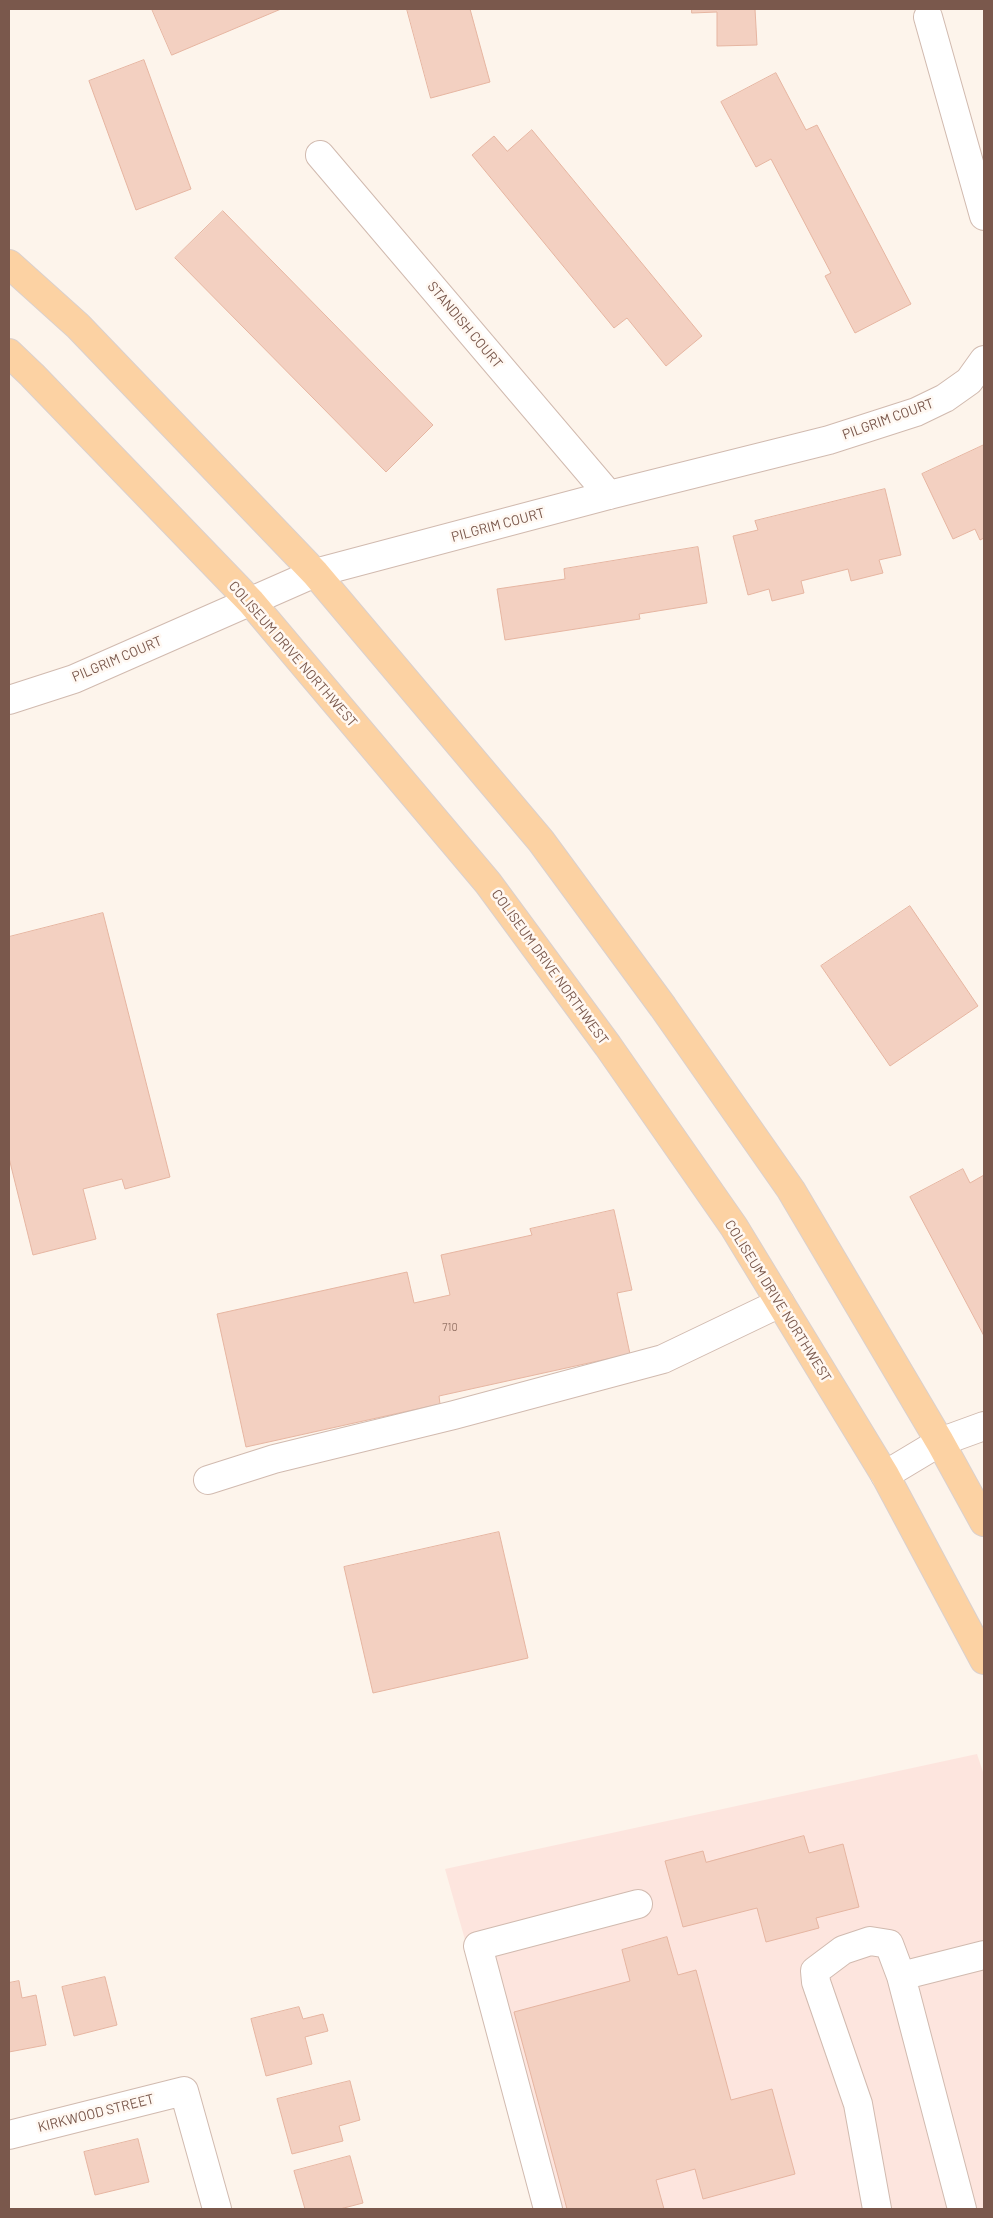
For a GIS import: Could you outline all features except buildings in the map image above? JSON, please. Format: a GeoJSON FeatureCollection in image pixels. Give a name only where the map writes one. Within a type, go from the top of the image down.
{"type":"FeatureCollection","features":[{"type":"Feature","properties":{"kind":"main road"},"geometry":{"type":"LineString","coordinates":[[9,264],[78,326],[315,573],[541,841],[663,1007],[791,1190],[940,1442],[984,1522]]}},
{"type":"Feature","properties":{"kind":"main road","name":"COLISEUM DRIVE NORTHWEST"},"geometry":{"type":"LineString","coordinates":[[9,354],[39,382],[251,602],[488,883],[608,1046],[734,1227],[885,1475],[984,1660]]}},
{"type":"Feature","properties":{"kind":"street"},"geometry":{"type":"LineString","coordinates":[[928,17],[984,216]]}},
{"type":"Feature","properties":{"kind":"street","name":"STANDISH COURT"},"geometry":{"type":"LineString","coordinates":[[320,155],[609,495]]}},
{"type":"Feature","properties":{"kind":"street","name":"PILGRIM COURT"},"geometry":{"type":"LineString","coordinates":[[9,700],[74,679],[315,573],[609,495],[829,440],[916,412],[944,398],[969,381],[984,360]]}},
{"type":"Feature","properties":{"kind":"street"},"geometry":{"type":"LineString","coordinates":[[208,1480],[274,1459],[454,1415],[663,1359],[780,1303]]}},
{"type":"Feature","properties":{"kind":"street"},"geometry":{"type":"LineString","coordinates":[[885,1475],[940,1442],[984,1426]]}},
{"type":"Feature","properties":{"kind":"street"},"geometry":{"type":"LineString","coordinates":[[548,2209],[478,1946],[638,1904]]}},
{"type":"Feature","properties":{"kind":"street"},"geometry":{"type":"LineString","coordinates":[[877,2209],[858,2104],[816,1982],[815,1971],[843,1950],[870,1941],[889,1944],[901,1976],[962,2209]]}},
{"type":"Feature","properties":{"kind":"street"},"geometry":{"type":"LineString","coordinates":[[901,1976],[984,1955]]}},
{"type":"Feature","properties":{"kind":"street","name":"KIRKWOOD STREET"},"geometry":{"type":"LineString","coordinates":[[9,2135],[184,2091],[218,2209]]}},
{"type":"Feature","properties":{"kind":"shaded area"},"geometry":{"type":"Polygon","coordinates":[[[977,1754],[984,1775],[984,2209],[541,2209],[445,1869],[977,1754]]]}}]}
